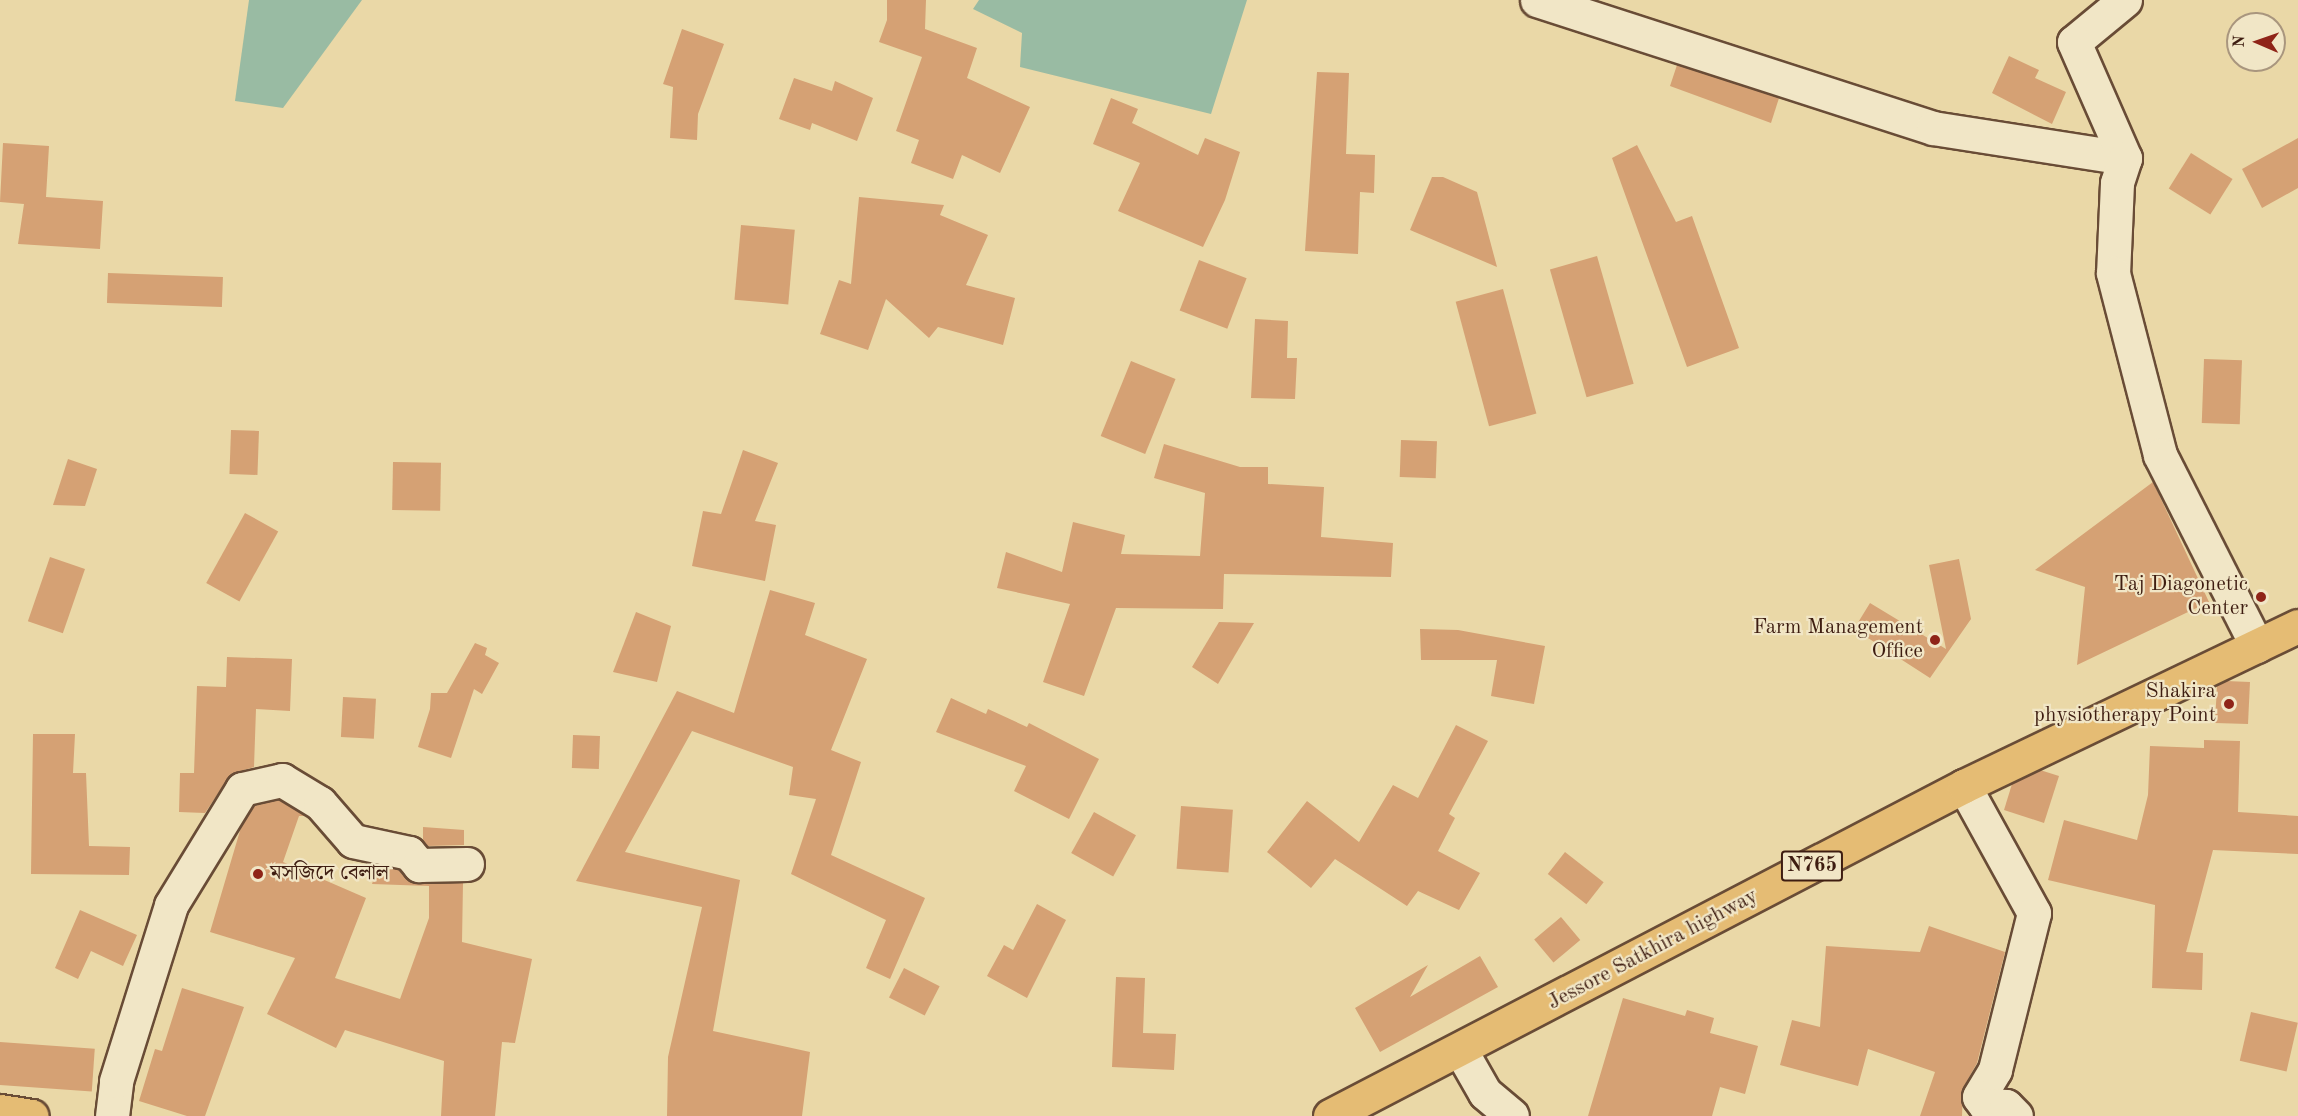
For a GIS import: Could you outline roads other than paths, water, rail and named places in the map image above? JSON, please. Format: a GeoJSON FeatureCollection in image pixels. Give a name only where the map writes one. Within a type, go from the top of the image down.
{"type":"FeatureCollection","features":[{"type":"Feature","properties":{"kind":"highway","name":"Jessore Satkhira highway"},"geometry":{"type":"LineString","coordinates":[[1330,1116],[1461,1051],[1964,786],[2298,626]]}},
{"type":"Feature","properties":{"kind":"highway"},"geometry":{"type":"LineString","coordinates":[[0,1111],[32,1116]]}},
{"type":"Feature","properties":{"kind":"street"},"geometry":{"type":"LineString","coordinates":[[1537,0],[1934,128],[2125,158]]}},
{"type":"Feature","properties":{"kind":"street"},"geometry":{"type":"LineString","coordinates":[[2125,0],[2074,42],[2125,158],[2117,183],[2114,273],[2160,454],[2257,646]]}},
{"type":"Feature","properties":{"kind":"street"},"geometry":{"type":"LineString","coordinates":[[112,1116],[116,1081],[171,905],[242,789],[282,780],[320,803],[353,841],[410,853],[419,865],[467,864]]}},
{"type":"Feature","properties":{"kind":"street"},"geometry":{"type":"LineString","coordinates":[[1964,786],[2034,913],[1995,1070],[1979,1096],[1985,1105],[2006,1106],[2016,1116]]}},
{"type":"Feature","properties":{"kind":"street"},"geometry":{"type":"LineString","coordinates":[[1461,1051],[1485,1093],[1512,1116]]}},
{"type":"Feature","properties":{"kind":"place","name":"Taj Diagonetic Center"},"geometry":{"type":"Point","coordinates":[2261,597]}},
{"type":"Feature","properties":{"kind":"place","name":"Farm Management Office"},"geometry":{"type":"Point","coordinates":[1935,640]}},
{"type":"Feature","properties":{"kind":"place","name":"Shakira physiotherapy Point"},"geometry":{"type":"Point","coordinates":[2229,704]}},
{"type":"Feature","properties":{"kind":"place","name":"মসজিদে বেলাল"},"geometry":{"type":"Point","coordinates":[258,874]}}]}
